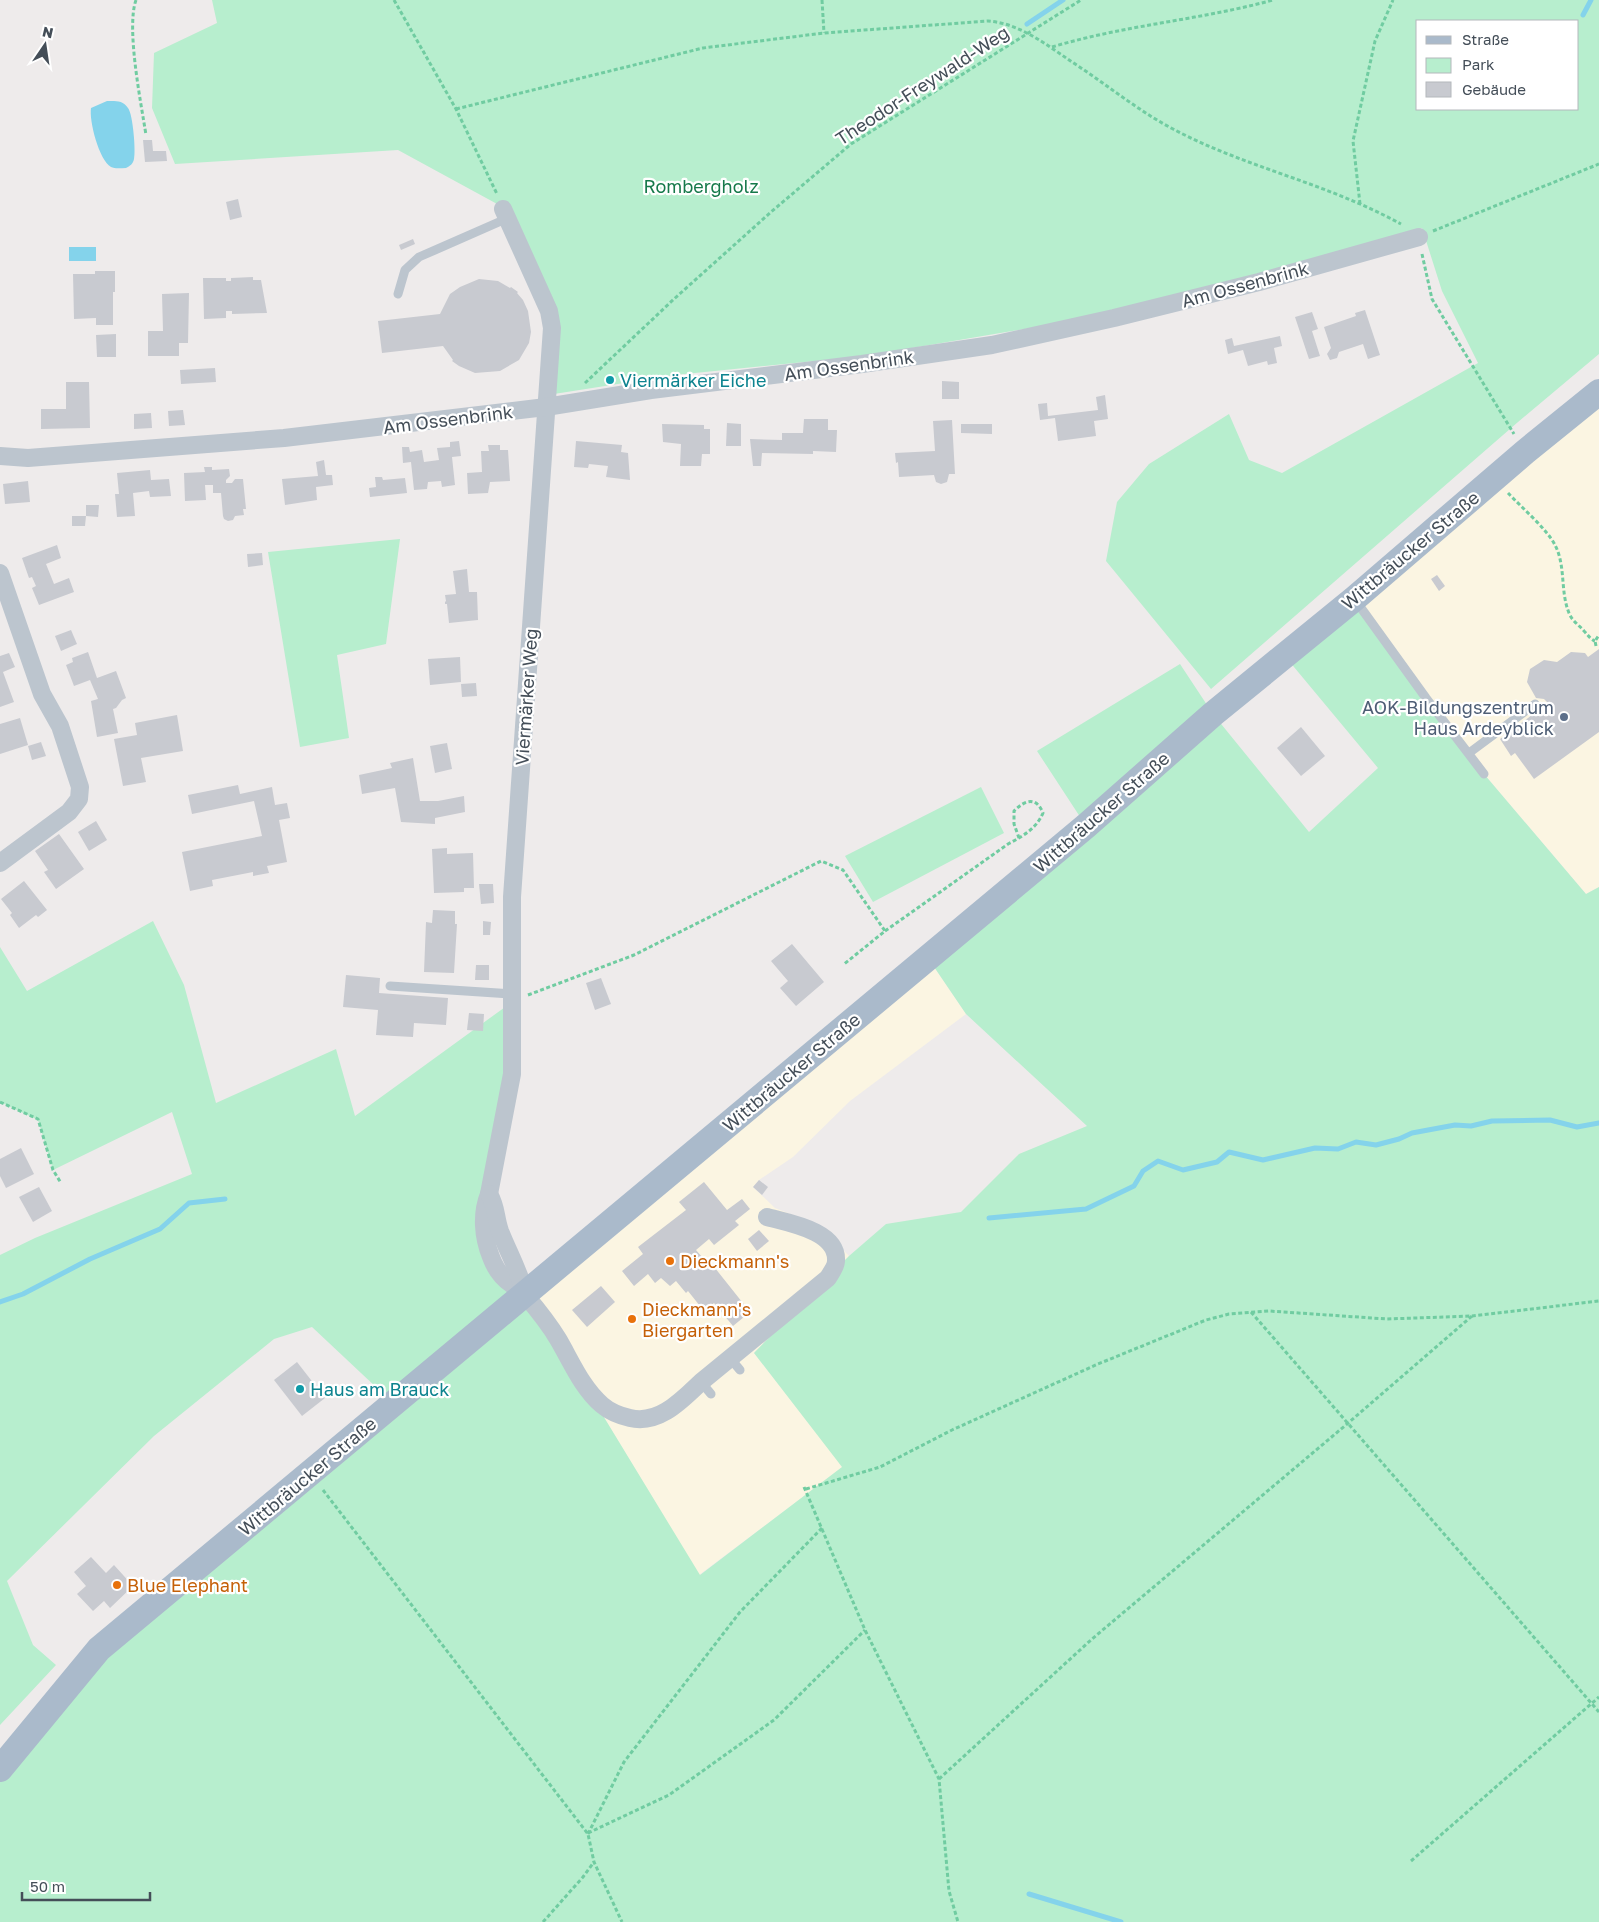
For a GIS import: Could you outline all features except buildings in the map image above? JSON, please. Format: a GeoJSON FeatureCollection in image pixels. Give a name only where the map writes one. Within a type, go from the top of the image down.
{"type":"FeatureCollection","features":[{"type":"Feature","properties":{"kind":"main road","name":"Wittbräucker Straße"},"geometry":{"type":"LineString","coordinates":[[0,1769],[99,1649],[1086,826],[1262,673],[1354,599],[1494,478],[1599,392]]}},
{"type":"Feature","properties":{"kind":"street","name":"Viermärker Weg"},"geometry":{"type":"LineString","coordinates":[[506,214],[551,318],[552,328],[512,897],[512,1074],[489,1194],[484,1206],[483,1226],[498,1273],[525,1294],[557,1337],[585,1386],[603,1406],[618,1414],[631,1419],[649,1419],[706,1388],[735,1364],[828,1278],[837,1263],[835,1250],[824,1236],[767,1217]]}},
{"type":"Feature","properties":{"kind":"street","name":"Am Ossenbrink"},"geometry":{"type":"LineString","coordinates":[[0,456],[28,458],[275,439],[546,407],[650,390],[862,364],[992,345],[1259,282],[1419,237]]}},
{"type":"Feature","properties":{"kind":"street"},"geometry":{"type":"LineString","coordinates":[[0,573],[42,694],[60,726],[80,787],[79,799],[69,812],[0,863]]}},
{"type":"Feature","properties":{"kind":"lane"},"geometry":{"type":"LineString","coordinates":[[398,294],[405,270],[419,257],[506,214]]}},
{"type":"Feature","properties":{"kind":"lane"},"geometry":{"type":"LineString","coordinates":[[1354,599],[1484,774]]}},
{"type":"Feature","properties":{"kind":"lane"},"geometry":{"type":"LineString","coordinates":[[1468,753],[1536,704]]}},
{"type":"Feature","properties":{"kind":"lane"},"geometry":{"type":"LineString","coordinates":[[390,986],[512,998]]}},
{"type":"Feature","properties":{"kind":"path"},"geometry":{"type":"LineString","coordinates":[[136,0],[133,10],[133,32],[146,135]]}},
{"type":"Feature","properties":{"kind":"path"},"geometry":{"type":"LineString","coordinates":[[394,0],[482,158],[506,214]]}},
{"type":"Feature","properties":{"kind":"path"},"geometry":{"type":"LineString","coordinates":[[822,0],[824,33]]}},
{"type":"Feature","properties":{"kind":"path","name":"Theodor-Freywald-Weg"},"geometry":{"type":"LineString","coordinates":[[607,362],[764,218],[851,144],[1081,0]]}},
{"type":"Feature","properties":{"kind":"path"},"geometry":{"type":"LineString","coordinates":[[1052,48],[1088,36],[1214,14],[1274,0]]}},
{"type":"Feature","properties":{"kind":"path"},"geometry":{"type":"LineString","coordinates":[[1360,204],[1353,141],[1375,41],[1393,0]]}},
{"type":"Feature","properties":{"kind":"path"},"geometry":{"type":"LineString","coordinates":[[456,109],[703,48],[824,33],[988,21],[1002,22],[1052,48],[1104,82],[1137,108],[1174,130],[1217,150],[1360,204],[1407,227],[1419,237],[1432,298],[1525,452]]}},
{"type":"Feature","properties":{"kind":"path"},"geometry":{"type":"LineString","coordinates":[[1419,237],[1599,164]]}},
{"type":"Feature","properties":{"kind":"path"},"geometry":{"type":"LineString","coordinates":[[1494,478],[1555,543],[1560,556],[1562,581],[1569,613],[1575,623],[1595,641]]}},
{"type":"Feature","properties":{"kind":"path"},"geometry":{"type":"LineString","coordinates":[[1596,646],[1595,641],[1599,635]]}},
{"type":"Feature","properties":{"kind":"path"},"geometry":{"type":"LineString","coordinates":[[843,965],[885,931],[1029,832],[1039,822],[1043,813],[1036,802],[1020,805],[1014,811],[1014,824],[1019,838]]}},
{"type":"Feature","properties":{"kind":"path"},"geometry":{"type":"LineString","coordinates":[[512,998],[634,955],[822,861],[843,870],[885,931]]}},
{"type":"Feature","properties":{"kind":"path"},"geometry":{"type":"LineString","coordinates":[[0,1102],[38,1120],[53,1170],[61,1183]]}},
{"type":"Feature","properties":{"kind":"path"},"geometry":{"type":"LineString","coordinates":[[958,1922],[949,1891],[939,1779],[865,1630],[805,1488],[880,1467],[979,1418],[1098,1364],[1197,1324],[1229,1314],[1269,1311],[1387,1319],[1472,1316],[1599,1301]]}},
{"type":"Feature","properties":{"kind":"path"},"geometry":{"type":"LineString","coordinates":[[1250,1312],[1599,1712]]}},
{"type":"Feature","properties":{"kind":"path"},"geometry":{"type":"LineString","coordinates":[[939,1779],[1092,1640],[1472,1316]]}},
{"type":"Feature","properties":{"kind":"path"},"geometry":{"type":"LineString","coordinates":[[310,1473],[588,1834],[594,1862],[622,1922]]}},
{"type":"Feature","properties":{"kind":"path"},"geometry":{"type":"LineString","coordinates":[[588,1834],[624,1762],[740,1612],[823,1527]]}},
{"type":"Feature","properties":{"kind":"path"},"geometry":{"type":"LineString","coordinates":[[588,1834],[669,1795],[774,1720],[865,1630]]}},
{"type":"Feature","properties":{"kind":"path"},"geometry":{"type":"LineString","coordinates":[[1411,1862],[1599,1697]]}},
{"type":"Feature","properties":{"kind":"path"},"geometry":{"type":"LineString","coordinates":[[543,1922],[594,1862]]}},
{"type":"Feature","properties":{"kind":"shaded area"},"geometry":{"type":"Polygon","coordinates":[[[1599,392],[1599,887],[1586,894],[1484,774],[1354,599],[1599,392]]]}},
{"type":"Feature","properties":{"kind":"shaded area"},"geometry":{"type":"Polygon","coordinates":[[[928,958],[966,1014],[850,1101],[793,1157],[759,1180],[753,1187],[775,1208],[819,1225],[849,1256],[754,1353],[843,1467],[699,1575],[585,1386],[525,1294],[928,958]]]}},
{"type":"Feature","properties":{"kind":"green space","name":"Rombergholz"},"geometry":{"type":"Polygon","coordinates":[[[212,0],[1599,0],[1599,354],[1211,689],[1106,561],[1117,502],[1149,464],[1229,414],[1249,460],[1282,473],[1478,363],[1442,291],[1422,228],[1253,277],[1048,325],[865,356],[675,375],[554,394],[547,310],[512,212],[398,150],[175,164],[152,108],[154,53],[217,23],[212,0]]]}},
{"type":"Feature","properties":{"kind":"green space"},"geometry":{"type":"Polygon","coordinates":[[[400,539],[386,644],[337,655],[349,738],[300,747],[268,552],[400,539]]]}},
{"type":"Feature","properties":{"kind":"green space"},"geometry":{"type":"Polygon","coordinates":[[[1354,599],[1484,774],[1586,894],[1599,887],[1599,1922],[0,1922],[0,1769],[99,1649],[394,1404],[312,1327],[274,1339],[154,1436],[7,1581],[33,1645],[56,1665],[0,1725],[0,1255],[35,1238],[192,1174],[172,1112],[53,1170],[38,1120],[0,1102],[0,947],[27,991],[153,921],[184,985],[216,1103],[336,1049],[355,1116],[512,1002],[491,1256],[585,1386],[700,1575],[842,1467],[754,1353],[849,1256],[886,1224],[961,1212],[1019,1154],[1087,1126],[966,1014],[928,958],[1086,826],[1037,751],[1180,664],[1213,714],[1309,832],[1378,768],[1284,655],[1354,599]]]}},
{"type":"Feature","properties":{"kind":"green space"},"geometry":{"type":"Polygon","coordinates":[[[981,787],[1004,833],[873,902],[845,856],[981,787]]]}},
{"type":"Feature","properties":{"kind":"water"},"geometry":{"type":"Polygon","coordinates":[[[107,101],[121,102],[126,105],[130,112],[134,133],[135,155],[132,164],[126,168],[111,167],[103,157],[96,140],[91,108],[107,101]]]}},
{"type":"Feature","properties":{"kind":"water"},"geometry":{"type":"Polygon","coordinates":[[[69,247],[96,247],[96,261],[69,261],[69,247]]]}},
{"type":"Feature","properties":{"kind":"waterway"},"geometry":{"type":"LineString","coordinates":[[1027,24],[1063,0]]}},
{"type":"Feature","properties":{"kind":"waterway"},"geometry":{"type":"LineString","coordinates":[[1583,15],[1591,0]]}},
{"type":"Feature","properties":{"kind":"waterway"},"geometry":{"type":"LineString","coordinates":[[982,46],[1003,38]]}},
{"type":"Feature","properties":{"kind":"waterway"},"geometry":{"type":"LineString","coordinates":[[989,1218],[1086,1209],[1134,1186],[1143,1171],[1158,1161],[1183,1170],[1217,1162],[1229,1152],[1263,1160],[1315,1148],[1338,1149],[1356,1142],[1376,1145],[1399,1139],[1412,1133],[1455,1125],[1471,1126],[1492,1121],[1550,1120],[1577,1127],[1599,1123]]}},
{"type":"Feature","properties":{"kind":"waterway"},"geometry":{"type":"LineString","coordinates":[[0,1302],[23,1294],[90,1259],[160,1229],[189,1203],[225,1199]]}},
{"type":"Feature","properties":{"kind":"waterway"},"geometry":{"type":"LineString","coordinates":[[1029,1894],[1121,1922]]}},
{"type":"Feature","properties":{"kind":"place","name":"Viermärker Eiche"},"geometry":{"type":"Point","coordinates":[610,380]}},
{"type":"Feature","properties":{"kind":"place","name":"AOK-Bildungszentrum Haus Ardeyblick"},"geometry":{"type":"Point","coordinates":[1564,717]}},
{"type":"Feature","properties":{"kind":"place","name":"Dieckmann's"},"geometry":{"type":"Point","coordinates":[670,1261]}},
{"type":"Feature","properties":{"kind":"place","name":"Dieckmann's Biergarten"},"geometry":{"type":"Point","coordinates":[632,1319]}},
{"type":"Feature","properties":{"kind":"place","name":"Haus am Brauck"},"geometry":{"type":"Point","coordinates":[300,1389]}},
{"type":"Feature","properties":{"kind":"place","name":"Blue Elephant"},"geometry":{"type":"Point","coordinates":[117,1585]}}]}
